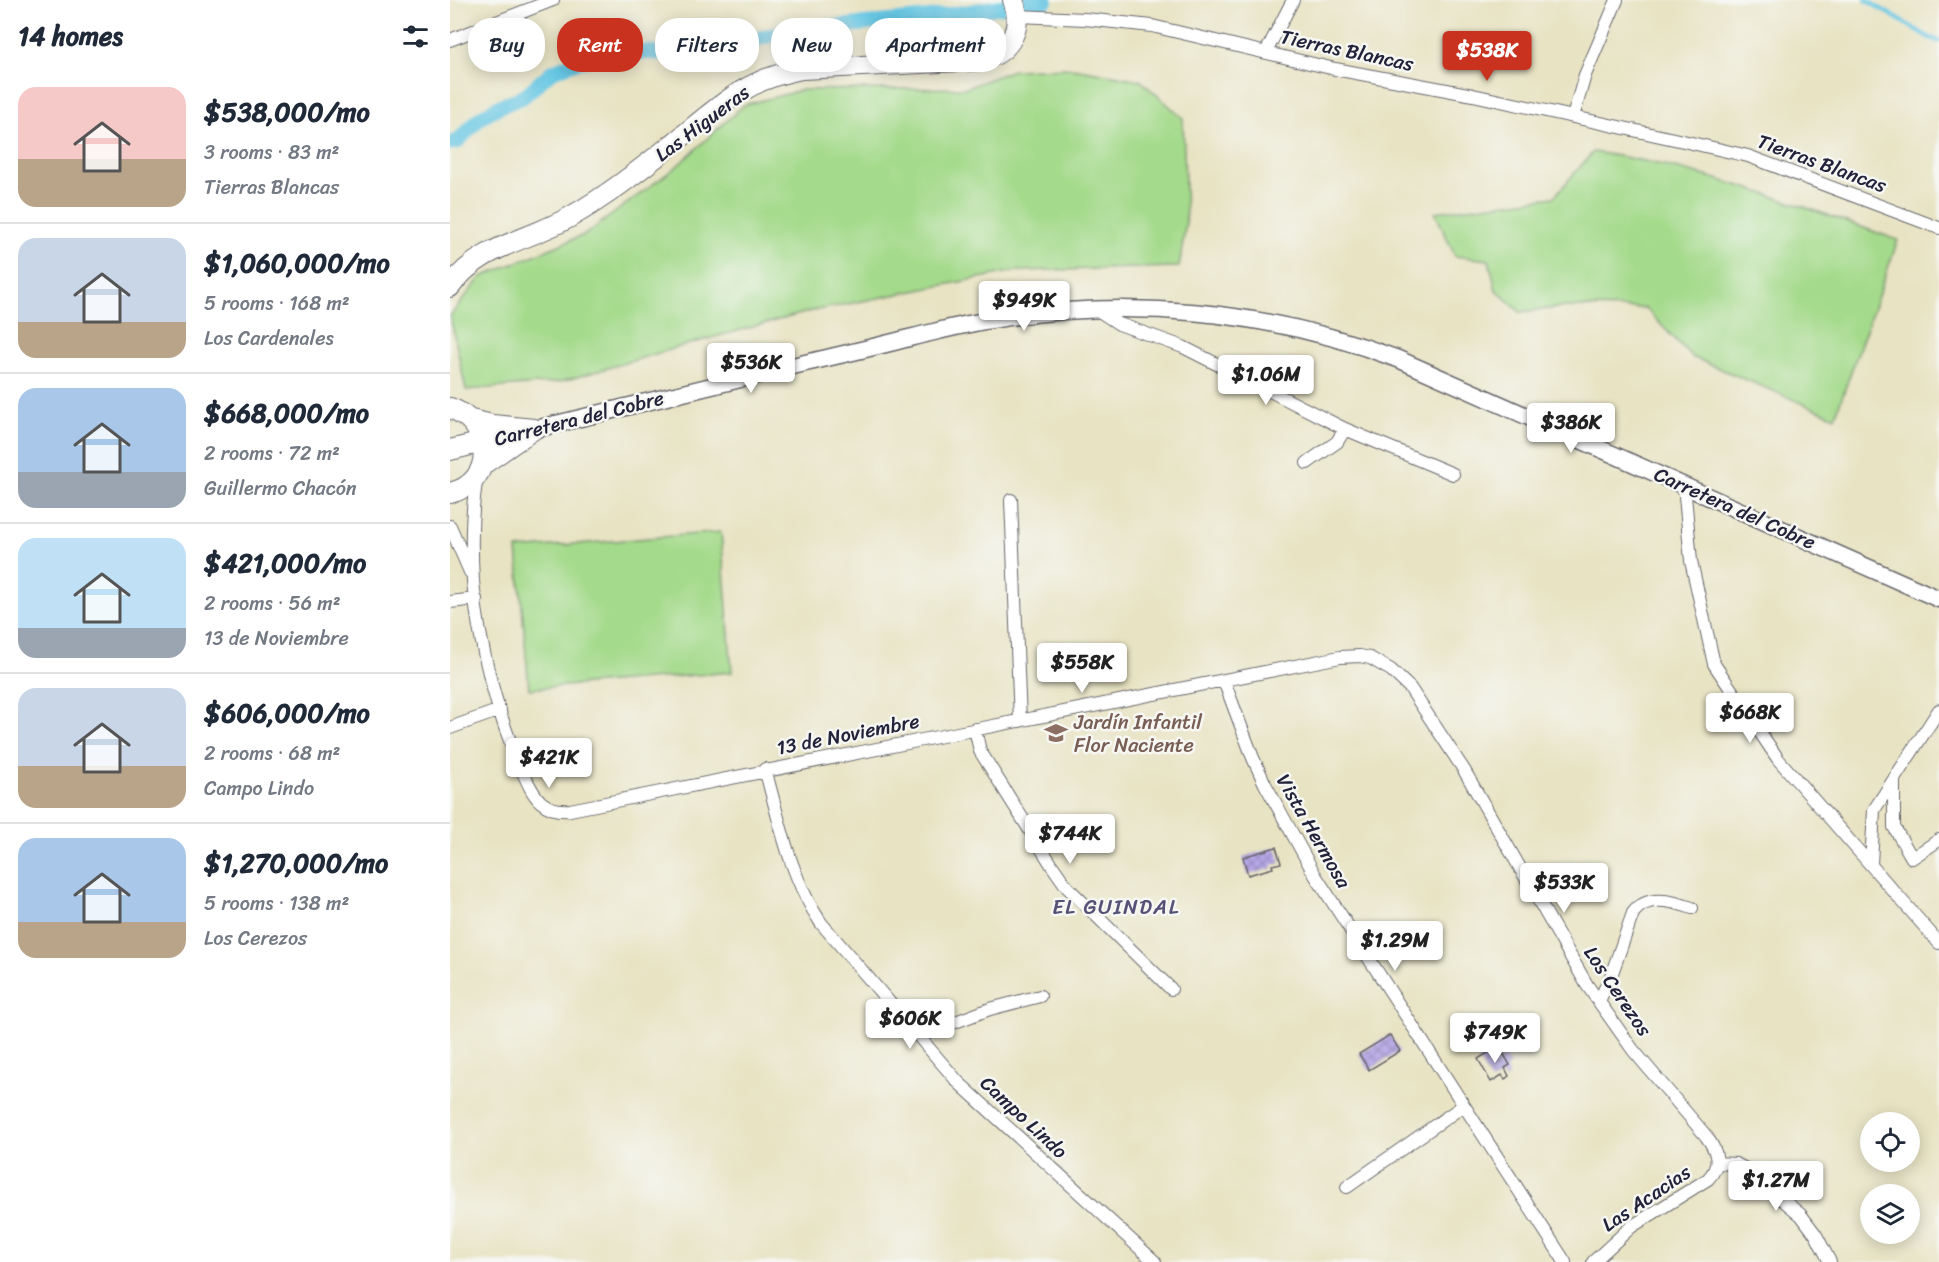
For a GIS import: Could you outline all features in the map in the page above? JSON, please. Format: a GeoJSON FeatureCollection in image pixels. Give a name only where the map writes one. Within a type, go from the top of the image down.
{"type":"FeatureCollection","features":[{"type":"Feature","properties":{"kind":"main road","name":"Las Higueras"},"geometry":{"type":"LineString","coordinates":[[450,287],[482,256],[548,228],[583,210],[635,174],[731,97],[755,82],[802,69],[990,58],[1011,42],[1017,25],[1016,8]]}},
{"type":"Feature","properties":{"kind":"main road","name":"Carretera del Cobre"},"geometry":{"type":"LineString","coordinates":[[450,450],[963,325],[1033,314],[1095,309],[1165,310],[1227,315],[1277,324],[1350,342],[1421,368],[1939,599]]}},
{"type":"Feature","properties":{"kind":"main road"},"geometry":{"type":"LineString","coordinates":[[458,409],[492,425],[534,429]]}},
{"type":"Feature","properties":{"kind":"main road"},"geometry":{"type":"LineString","coordinates":[[458,409],[478,429],[483,442],[484,452],[480,469]]}},
{"type":"Feature","properties":{"kind":"main road"},"geometry":{"type":"LineString","coordinates":[[450,493],[464,488],[480,469],[534,429]]}},
{"type":"Feature","properties":{"kind":"street"},"geometry":{"type":"LineString","coordinates":[[450,40],[553,0]]}},
{"type":"Feature","properties":{"kind":"street"},"geometry":{"type":"LineString","coordinates":[[1266,52],[1293,0]]}},
{"type":"Feature","properties":{"kind":"street"},"geometry":{"type":"LineString","coordinates":[[1573,117],[1585,75],[1617,0]]}},
{"type":"Feature","properties":{"kind":"street","name":"Tierras Blancas"},"geometry":{"type":"LineString","coordinates":[[1016,8],[1084,19],[1152,26],[1335,69],[1473,95],[1748,156],[1939,228]]}},
{"type":"Feature","properties":{"kind":"street"},"geometry":{"type":"LineString","coordinates":[[1095,309],[1119,324],[1183,346],[1345,429],[1453,474]]}},
{"type":"Feature","properties":{"kind":"street"},"geometry":{"type":"LineString","coordinates":[[1307,463],[1337,442],[1345,429]]}},
{"type":"Feature","properties":{"kind":"street","name":"13 de Noviembre"},"geometry":{"type":"LineString","coordinates":[[473,581],[475,491],[480,469]]}},
{"type":"Feature","properties":{"kind":"street"},"geometry":{"type":"LineString","coordinates":[[1683,485],[1691,561],[1714,664],[1778,759],[1939,944]]}},
{"type":"Feature","properties":{"kind":"street"},"geometry":{"type":"LineString","coordinates":[[1011,500],[1020,721]]}},
{"type":"Feature","properties":{"kind":"street","name":"13 de Noviembre"},"geometry":{"type":"LineString","coordinates":[[450,526],[465,557],[473,581],[487,664],[515,753],[533,792],[542,803],[555,809],[570,810],[765,769],[1352,656],[1370,658],[1391,670]]}},
{"type":"Feature","properties":{"kind":"street"},"geometry":{"type":"LineString","coordinates":[[450,602],[476,599]]}},
{"type":"Feature","properties":{"kind":"street","name":"Los Cerezos"},"geometry":{"type":"LineString","coordinates":[[1391,670],[1410,688],[1443,735],[1599,1001],[1650,1072],[1706,1136],[1716,1151],[1717,1163]]}},
{"type":"Feature","properties":{"kind":"street","name":"Vista Hermosa"},"geometry":{"type":"LineString","coordinates":[[1224,681],[1253,758],[1315,875],[1565,1262]]}},
{"type":"Feature","properties":{"kind":"street"},"geometry":{"type":"LineString","coordinates":[[450,728],[500,710]]}},
{"type":"Feature","properties":{"kind":"street"},"geometry":{"type":"LineString","coordinates":[[1871,864],[1874,810],[1939,710]]}},
{"type":"Feature","properties":{"kind":"street"},"geometry":{"type":"LineString","coordinates":[[975,729],[980,751],[1067,886],[1171,989]]}},
{"type":"Feature","properties":{"kind":"street","name":"Campo Lindo"},"geometry":{"type":"LineString","coordinates":[[765,769],[792,868],[803,895],[821,923],[958,1082],[1155,1262]]}},
{"type":"Feature","properties":{"kind":"street"},"geometry":{"type":"LineString","coordinates":[[1894,780],[1894,827],[1912,858],[1939,840]]}},
{"type":"Feature","properties":{"kind":"street"},"geometry":{"type":"LineString","coordinates":[[1599,1001],[1638,906],[1653,901],[1666,901],[1692,908]]}},
{"type":"Feature","properties":{"kind":"street"},"geometry":{"type":"LineString","coordinates":[[918,1036],[990,1009],[1040,996]]}},
{"type":"Feature","properties":{"kind":"street"},"geometry":{"type":"LineString","coordinates":[[1347,1187],[1463,1106]]}},
{"type":"Feature","properties":{"kind":"street"},"geometry":{"type":"LineString","coordinates":[[1717,1163],[1736,1164],[1744,1168],[1796,1210],[1816,1235],[1830,1262]]}},
{"type":"Feature","properties":{"kind":"street","name":"Las Acacias"},"geometry":{"type":"LineString","coordinates":[[1593,1262],[1631,1227],[1708,1179],[1717,1163]]}},
{"type":"Feature","properties":{"kind":"green space"},"geometry":{"type":"Polygon","coordinates":[[[1073,68],[1140,80],[1183,118],[1186,222],[1179,267],[1015,271],[812,311],[560,382],[466,390],[450,316],[481,277],[586,234],[676,167],[744,105],[802,90],[966,88],[1013,70],[1073,68]]]}},
{"type":"Feature","properties":{"kind":"green space"},"geometry":{"type":"Polygon","coordinates":[[[1593,152],[1710,177],[1898,240],[1835,417],[1692,357],[1645,308],[1566,307],[1520,312],[1496,290],[1489,260],[1455,256],[1435,212],[1554,197],[1593,152]]]}},
{"type":"Feature","properties":{"kind":"green space"},"geometry":{"type":"Polygon","coordinates":[[[721,532],[732,672],[529,689],[517,549],[721,532]]]}},
{"type":"Feature","properties":{"kind":"building"},"geometry":{"type":"Polygon","coordinates":[[[1276,847],[1281,863],[1272,865],[1273,868],[1248,875],[1243,857],[1276,847]]]}},
{"type":"Feature","properties":{"kind":"building"},"geometry":{"type":"Polygon","coordinates":[[[1390,1035],[1400,1051],[1369,1070],[1359,1054],[1390,1035]]]}},
{"type":"Feature","properties":{"kind":"building"},"geometry":{"type":"Polygon","coordinates":[[[1499,1046],[1510,1065],[1505,1068],[1509,1076],[1505,1079],[1502,1075],[1491,1082],[1478,1059],[1499,1046]]]}},
{"type":"Feature","properties":{"kind":"waterway"},"geometry":{"type":"LineString","coordinates":[[1027,3],[1046,0]]}},
{"type":"Feature","properties":{"kind":"waterway"},"geometry":{"type":"LineString","coordinates":[[1866,0],[1939,41]]}},
{"type":"Feature","properties":{"kind":"waterway"},"geometry":{"type":"LineString","coordinates":[[450,143],[457,142],[480,118],[498,107],[523,97],[551,72],[576,62],[609,55],[698,52],[721,49],[783,32],[934,17],[1006,6]]}},
{"type":"Feature","properties":{"kind":"place","name":"Jardín Infantil Flor Naciente"},"geometry":{"type":"Point","coordinates":[1056,733]}},
{"type":"Feature","properties":{"kind":"district","name":"EL GUINDAL"},"geometry":{"type":"Point","coordinates":[1116,907]}}]}
